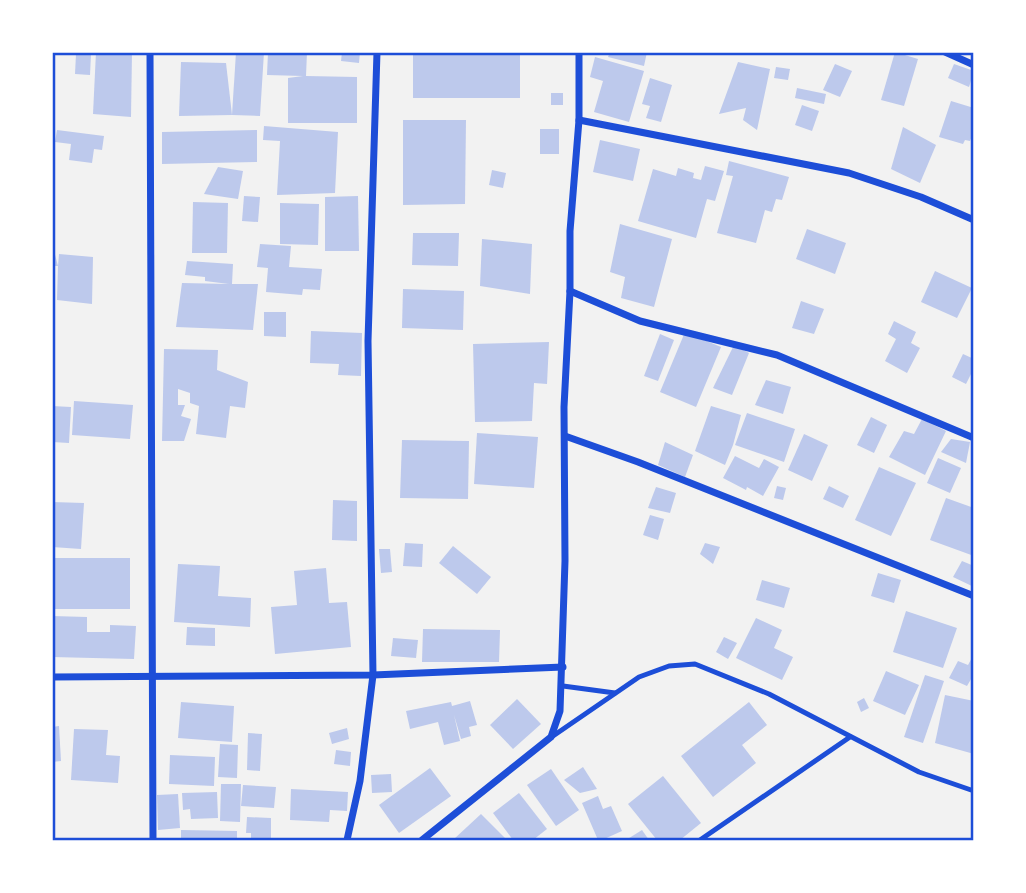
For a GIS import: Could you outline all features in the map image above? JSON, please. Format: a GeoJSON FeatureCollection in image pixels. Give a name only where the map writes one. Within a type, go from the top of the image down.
{"type":"FeatureCollection","features":[{"type":"Feature","properties":{"kind":"street"},"geometry":{"type":"LineString","coordinates":[[150,52],[153,841]]}},
{"type":"Feature","properties":{"kind":"street"},"geometry":{"type":"LineString","coordinates":[[347,841],[360,781],[373,675],[368,341],[377,52]]}},
{"type":"Feature","properties":{"kind":"street"},"geometry":{"type":"LineString","coordinates":[[422,841],[551,737],[560,711],[564,667],[565,436],[570,231],[579,120],[579,52]]}},
{"type":"Feature","properties":{"kind":"street"},"geometry":{"type":"LineString","coordinates":[[945,52],[974,65]]}},
{"type":"Feature","properties":{"kind":"street"},"geometry":{"type":"LineString","coordinates":[[579,120],[849,173],[922,197],[974,220]]}},
{"type":"Feature","properties":{"kind":"street"},"geometry":{"type":"LineString","coordinates":[[570,291],[640,321],[777,355],[974,438]]}},
{"type":"Feature","properties":{"kind":"street"},"geometry":{"type":"LineString","coordinates":[[565,436],[638,462],[974,596]]}},
{"type":"Feature","properties":{"kind":"street"},"geometry":{"type":"LineString","coordinates":[[52,677],[373,675],[564,667]]}},
{"type":"Feature","properties":{"kind":"lane"},"geometry":{"type":"LineString","coordinates":[[551,737],[639,677],[670,666],[695,664],[769,694],[919,772],[974,791]]}},
{"type":"Feature","properties":{"kind":"lane"},"geometry":{"type":"LineString","coordinates":[[563,686],[615,693]]}},
{"type":"Feature","properties":{"kind":"lane"},"geometry":{"type":"LineString","coordinates":[[700,841],[850,737]]}},
{"type":"Feature","properties":{"kind":"building"},"geometry":{"type":"Polygon","coordinates":[[[96,52],[132,52],[131,117],[93,114],[96,52]]]}},
{"type":"Feature","properties":{"kind":"building"},"geometry":{"type":"Polygon","coordinates":[[[236,52],[264,52],[260,116],[232,115],[236,52]]]}},
{"type":"Feature","properties":{"kind":"building"},"geometry":{"type":"Polygon","coordinates":[[[268,52],[307,52],[306,76],[357,77],[357,123],[288,123],[288,78],[303,76],[267,75],[268,52]]]}},
{"type":"Feature","properties":{"kind":"building"},"geometry":{"type":"Polygon","coordinates":[[[342,52],[360,52],[359,63],[341,61],[342,52]]]}},
{"type":"Feature","properties":{"kind":"building"},"geometry":{"type":"Polygon","coordinates":[[[413,52],[520,52],[520,98],[413,98],[413,52]]]}},
{"type":"Feature","properties":{"kind":"building"},"geometry":{"type":"Polygon","coordinates":[[[610,52],[647,52],[644,66],[608,57],[610,52]]]}},
{"type":"Feature","properties":{"kind":"building"},"geometry":{"type":"Polygon","coordinates":[[[895,52],[918,59],[904,106],[881,100],[895,52]]]}},
{"type":"Feature","properties":{"kind":"building"},"geometry":{"type":"Polygon","coordinates":[[[76,54],[91,54],[90,75],[75,74],[76,54]]]}},
{"type":"Feature","properties":{"kind":"building"},"geometry":{"type":"Polygon","coordinates":[[[595,57],[644,71],[629,122],[594,112],[603,81],[590,77],[595,57]]]}},
{"type":"Feature","properties":{"kind":"building"},"geometry":{"type":"Polygon","coordinates":[[[181,62],[226,63],[232,115],[179,116],[181,62]]]}},
{"type":"Feature","properties":{"kind":"building"},"geometry":{"type":"Polygon","coordinates":[[[738,62],[770,69],[757,130],[743,120],[746,108],[719,114],[738,62]]]}},
{"type":"Feature","properties":{"kind":"building"},"geometry":{"type":"Polygon","coordinates":[[[835,64],[852,71],[840,97],[823,90],[835,64]]]}},
{"type":"Feature","properties":{"kind":"building"},"geometry":{"type":"Polygon","coordinates":[[[954,64],[974,71],[969,87],[948,78],[954,64]]]}},
{"type":"Feature","properties":{"kind":"building"},"geometry":{"type":"Polygon","coordinates":[[[776,67],[790,69],[788,80],[774,78],[776,67]]]}},
{"type":"Feature","properties":{"kind":"building"},"geometry":{"type":"Polygon","coordinates":[[[650,78],[672,85],[661,122],[646,118],[650,106],[642,104],[650,78]]]}},
{"type":"Feature","properties":{"kind":"building"},"geometry":{"type":"Polygon","coordinates":[[[797,88],[826,94],[824,104],[795,98],[797,88]]]}},
{"type":"Feature","properties":{"kind":"building"},"geometry":{"type":"Polygon","coordinates":[[[551,93],[563,93],[563,105],[551,105],[551,93]]]}},
{"type":"Feature","properties":{"kind":"building"},"geometry":{"type":"Polygon","coordinates":[[[951,101],[974,108],[974,131],[970,141],[965,140],[963,144],[939,137],[951,101]]]}},
{"type":"Feature","properties":{"kind":"building"},"geometry":{"type":"Polygon","coordinates":[[[802,105],[819,111],[812,131],[795,125],[802,105]]]}},
{"type":"Feature","properties":{"kind":"building"},"geometry":{"type":"Polygon","coordinates":[[[403,120],[466,120],[465,204],[403,205],[403,120]]]}},
{"type":"Feature","properties":{"kind":"building"},"geometry":{"type":"Polygon","coordinates":[[[264,126],[338,132],[335,193],[277,195],[280,141],[263,140],[264,126]]]}},
{"type":"Feature","properties":{"kind":"building"},"geometry":{"type":"Polygon","coordinates":[[[903,127],[936,145],[920,183],[891,169],[903,127]]]}},
{"type":"Feature","properties":{"kind":"building"},"geometry":{"type":"Polygon","coordinates":[[[540,129],[559,129],[559,154],[540,154],[540,129]]]}},
{"type":"Feature","properties":{"kind":"building"},"geometry":{"type":"Polygon","coordinates":[[[57,130],[104,136],[102,150],[94,149],[92,163],[69,160],[71,144],[55,142],[57,130]]]}},
{"type":"Feature","properties":{"kind":"building"},"geometry":{"type":"Polygon","coordinates":[[[257,130],[257,162],[162,164],[162,132],[257,130]]]}},
{"type":"Feature","properties":{"kind":"building"},"geometry":{"type":"Polygon","coordinates":[[[600,140],[640,149],[633,181],[593,172],[600,140]]]}},
{"type":"Feature","properties":{"kind":"building"},"geometry":{"type":"Polygon","coordinates":[[[729,161],[789,177],[782,200],[776,199],[772,212],[765,210],[756,243],[717,233],[733,176],[726,175],[729,161]]]}},
{"type":"Feature","properties":{"kind":"building"},"geometry":{"type":"Polygon","coordinates":[[[705,166],[724,171],[715,201],[707,199],[696,238],[638,221],[653,169],[676,176],[678,168],[694,173],[693,178],[701,180],[705,166]]]}},
{"type":"Feature","properties":{"kind":"building"},"geometry":{"type":"Polygon","coordinates":[[[218,167],[243,171],[238,199],[204,194],[218,167]]]}},
{"type":"Feature","properties":{"kind":"building"},"geometry":{"type":"Polygon","coordinates":[[[492,170],[506,173],[503,188],[489,185],[492,170]]]}},
{"type":"Feature","properties":{"kind":"building"},"geometry":{"type":"Polygon","coordinates":[[[244,196],[260,197],[258,222],[242,221],[244,196]]]}},
{"type":"Feature","properties":{"kind":"building"},"geometry":{"type":"Polygon","coordinates":[[[358,196],[359,251],[325,251],[325,197],[358,196]]]}},
{"type":"Feature","properties":{"kind":"building"},"geometry":{"type":"Polygon","coordinates":[[[193,202],[228,203],[227,253],[192,253],[193,202]]]}},
{"type":"Feature","properties":{"kind":"building"},"geometry":{"type":"Polygon","coordinates":[[[280,203],[319,204],[318,245],[280,244],[280,203]]]}},
{"type":"Feature","properties":{"kind":"building"},"geometry":{"type":"Polygon","coordinates":[[[620,224],[672,239],[654,307],[621,298],[625,277],[610,272],[620,224]]]}},
{"type":"Feature","properties":{"kind":"building"},"geometry":{"type":"Polygon","coordinates":[[[807,229],[846,243],[835,274],[796,259],[807,229]]]}},
{"type":"Feature","properties":{"kind":"building"},"geometry":{"type":"Polygon","coordinates":[[[413,233],[459,233],[458,266],[412,265],[413,233]]]}},
{"type":"Feature","properties":{"kind":"building"},"geometry":{"type":"Polygon","coordinates":[[[482,239],[532,244],[530,294],[480,286],[482,239]]]}},
{"type":"Feature","properties":{"kind":"building"},"geometry":{"type":"Polygon","coordinates":[[[52,243],[58,266],[52,266],[52,243]]]}},
{"type":"Feature","properties":{"kind":"building"},"geometry":{"type":"Polygon","coordinates":[[[260,244],[291,246],[289,267],[322,269],[320,290],[303,289],[302,295],[266,292],[268,268],[257,267],[260,244]]]}},
{"type":"Feature","properties":{"kind":"building"},"geometry":{"type":"Polygon","coordinates":[[[59,254],[93,257],[92,304],[57,300],[59,254]]]}},
{"type":"Feature","properties":{"kind":"building"},"geometry":{"type":"Polygon","coordinates":[[[187,261],[233,264],[232,284],[258,284],[253,330],[176,327],[182,283],[229,284],[185,275],[187,261]]]}},
{"type":"Feature","properties":{"kind":"building"},"geometry":{"type":"Polygon","coordinates":[[[935,271],[972,288],[957,318],[921,302],[935,271]]]}},
{"type":"Feature","properties":{"kind":"building"},"geometry":{"type":"Polygon","coordinates":[[[403,289],[464,291],[463,330],[402,328],[403,289]]]}},
{"type":"Feature","properties":{"kind":"building"},"geometry":{"type":"Polygon","coordinates":[[[801,301],[824,309],[814,334],[792,328],[801,301]]]}},
{"type":"Feature","properties":{"kind":"building"},"geometry":{"type":"Polygon","coordinates":[[[264,312],[286,312],[286,337],[264,336],[264,312]]]}},
{"type":"Feature","properties":{"kind":"building"},"geometry":{"type":"Polygon","coordinates":[[[894,321],[916,332],[911,343],[920,348],[907,373],[885,361],[896,339],[888,334],[894,321]]]}},
{"type":"Feature","properties":{"kind":"building"},"geometry":{"type":"Polygon","coordinates":[[[311,331],[362,333],[361,376],[338,375],[339,364],[310,363],[311,331]]]}},
{"type":"Feature","properties":{"kind":"building"},"geometry":{"type":"Polygon","coordinates":[[[685,332],[721,347],[696,407],[660,392],[685,332]]]}},
{"type":"Feature","properties":{"kind":"building"},"geometry":{"type":"Polygon","coordinates":[[[660,334],[674,340],[658,381],[644,376],[660,334]]]}},
{"type":"Feature","properties":{"kind":"building"},"geometry":{"type":"Polygon","coordinates":[[[549,342],[547,384],[534,383],[532,421],[475,422],[473,344],[549,342]]]}},
{"type":"Feature","properties":{"kind":"building"},"geometry":{"type":"Polygon","coordinates":[[[734,345],[749,353],[732,395],[713,388],[734,345]]]}},
{"type":"Feature","properties":{"kind":"building"},"geometry":{"type":"Polygon","coordinates":[[[164,349],[218,350],[217,370],[248,382],[245,408],[230,406],[226,438],[196,434],[199,406],[190,403],[190,393],[178,389],[178,405],[185,405],[181,416],[191,419],[184,441],[162,441],[164,349]]]}},
{"type":"Feature","properties":{"kind":"building"},"geometry":{"type":"Polygon","coordinates":[[[963,354],[974,359],[974,368],[966,384],[952,377],[963,354]]]}},
{"type":"Feature","properties":{"kind":"building"},"geometry":{"type":"Polygon","coordinates":[[[766,380],[791,387],[783,414],[755,405],[766,380]]]}},
{"type":"Feature","properties":{"kind":"building"},"geometry":{"type":"Polygon","coordinates":[[[74,401],[133,405],[130,439],[72,435],[74,401]]]}},
{"type":"Feature","properties":{"kind":"building"},"geometry":{"type":"Polygon","coordinates":[[[52,406],[71,407],[69,443],[52,442],[52,406]]]}},
{"type":"Feature","properties":{"kind":"building"},"geometry":{"type":"Polygon","coordinates":[[[711,406],[741,415],[725,465],[695,451],[711,406]]]}},
{"type":"Feature","properties":{"kind":"building"},"geometry":{"type":"Polygon","coordinates":[[[747,413],[795,429],[784,462],[735,445],[747,413]]]}},
{"type":"Feature","properties":{"kind":"building"},"geometry":{"type":"Polygon","coordinates":[[[871,417],[887,425],[874,453],[857,445],[871,417]]]}},
{"type":"Feature","properties":{"kind":"building"},"geometry":{"type":"Polygon","coordinates":[[[922,419],[946,431],[925,475],[889,457],[904,431],[914,434],[922,419]]]}},
{"type":"Feature","properties":{"kind":"building"},"geometry":{"type":"Polygon","coordinates":[[[477,433],[538,437],[534,488],[474,484],[477,433]]]}},
{"type":"Feature","properties":{"kind":"building"},"geometry":{"type":"Polygon","coordinates":[[[804,434],[828,445],[812,481],[788,470],[804,434]]]}},
{"type":"Feature","properties":{"kind":"building"},"geometry":{"type":"Polygon","coordinates":[[[951,439],[970,442],[966,463],[941,452],[951,439]]]}},
{"type":"Feature","properties":{"kind":"building"},"geometry":{"type":"Polygon","coordinates":[[[402,440],[469,441],[468,499],[400,498],[402,440]]]}},
{"type":"Feature","properties":{"kind":"building"},"geometry":{"type":"Polygon","coordinates":[[[665,442],[693,455],[685,477],[658,465],[665,442]]]}},
{"type":"Feature","properties":{"kind":"building"},"geometry":{"type":"Polygon","coordinates":[[[735,456],[759,468],[764,459],[779,467],[763,496],[723,478],[735,456]]]}},
{"type":"Feature","properties":{"kind":"building"},"geometry":{"type":"Polygon","coordinates":[[[938,458],[961,468],[950,493],[927,483],[938,458]]]}},
{"type":"Feature","properties":{"kind":"building"},"geometry":{"type":"Polygon","coordinates":[[[879,467],[916,483],[891,536],[855,520],[879,467]]]}},
{"type":"Feature","properties":{"kind":"building"},"geometry":{"type":"Polygon","coordinates":[[[777,486],[786,488],[783,500],[774,498],[777,486]]]}},
{"type":"Feature","properties":{"kind":"building"},"geometry":{"type":"Polygon","coordinates":[[[829,486],[849,496],[843,508],[823,499],[829,486]]]}},
{"type":"Feature","properties":{"kind":"building"},"geometry":{"type":"Polygon","coordinates":[[[656,487],[676,493],[670,513],[648,508],[656,487]]]}},
{"type":"Feature","properties":{"kind":"building"},"geometry":{"type":"Polygon","coordinates":[[[946,498],[974,508],[974,556],[930,540],[946,498]]]}},
{"type":"Feature","properties":{"kind":"building"},"geometry":{"type":"Polygon","coordinates":[[[333,500],[357,501],[357,541],[332,540],[333,500]]]}},
{"type":"Feature","properties":{"kind":"building"},"geometry":{"type":"Polygon","coordinates":[[[52,502],[84,503],[81,549],[52,547],[52,502]]]}},
{"type":"Feature","properties":{"kind":"building"},"geometry":{"type":"Polygon","coordinates":[[[650,515],[664,519],[658,540],[643,535],[650,515]]]}},
{"type":"Feature","properties":{"kind":"building"},"geometry":{"type":"Polygon","coordinates":[[[405,543],[423,544],[422,567],[403,566],[405,543]]]}},
{"type":"Feature","properties":{"kind":"building"},"geometry":{"type":"Polygon","coordinates":[[[705,543],[720,547],[713,564],[700,554],[705,543]]]}},
{"type":"Feature","properties":{"kind":"building"},"geometry":{"type":"Polygon","coordinates":[[[453,546],[491,577],[477,594],[439,563],[453,546]]]}},
{"type":"Feature","properties":{"kind":"building"},"geometry":{"type":"Polygon","coordinates":[[[379,549],[390,549],[392,572],[381,573],[379,549]]]}},
{"type":"Feature","properties":{"kind":"building"},"geometry":{"type":"Polygon","coordinates":[[[52,558],[130,558],[130,609],[52,609],[52,558]]]}},
{"type":"Feature","properties":{"kind":"building"},"geometry":{"type":"Polygon","coordinates":[[[962,561],[974,566],[974,587],[953,577],[962,561]]]}},
{"type":"Feature","properties":{"kind":"building"},"geometry":{"type":"Polygon","coordinates":[[[178,564],[220,566],[218,596],[251,598],[250,627],[174,622],[178,564]]]}},
{"type":"Feature","properties":{"kind":"building"},"geometry":{"type":"Polygon","coordinates":[[[326,568],[329,603],[347,602],[351,647],[275,654],[271,607],[297,605],[294,571],[326,568]]]}},
{"type":"Feature","properties":{"kind":"building"},"geometry":{"type":"Polygon","coordinates":[[[878,573],[901,580],[894,603],[871,596],[878,573]]]}},
{"type":"Feature","properties":{"kind":"building"},"geometry":{"type":"Polygon","coordinates":[[[762,580],[790,588],[784,608],[756,600],[762,580]]]}},
{"type":"Feature","properties":{"kind":"building"},"geometry":{"type":"Polygon","coordinates":[[[906,611],[957,628],[943,668],[893,652],[906,611]]]}},
{"type":"Feature","properties":{"kind":"building"},"geometry":{"type":"Polygon","coordinates":[[[52,616],[87,617],[87,632],[110,632],[110,625],[136,626],[134,659],[52,657],[52,616]]]}},
{"type":"Feature","properties":{"kind":"building"},"geometry":{"type":"Polygon","coordinates":[[[756,618],[782,630],[774,648],[793,657],[782,680],[736,658],[756,618]]]}},
{"type":"Feature","properties":{"kind":"building"},"geometry":{"type":"Polygon","coordinates":[[[187,627],[215,628],[215,646],[186,645],[187,627]]]}},
{"type":"Feature","properties":{"kind":"building"},"geometry":{"type":"Polygon","coordinates":[[[423,629],[500,630],[499,662],[422,662],[423,629]]]}},
{"type":"Feature","properties":{"kind":"building"},"geometry":{"type":"Polygon","coordinates":[[[724,637],[737,643],[728,659],[716,652],[724,637]]]}},
{"type":"Feature","properties":{"kind":"building"},"geometry":{"type":"Polygon","coordinates":[[[393,638],[418,640],[416,658],[391,656],[393,638]]]}},
{"type":"Feature","properties":{"kind":"building"},"geometry":{"type":"Polygon","coordinates":[[[974,654],[974,674],[967,686],[949,678],[958,661],[968,665],[974,654]]]}},
{"type":"Feature","properties":{"kind":"building"},"geometry":{"type":"Polygon","coordinates":[[[886,671],[919,685],[905,715],[873,701],[886,671]]]}},
{"type":"Feature","properties":{"kind":"building"},"geometry":{"type":"Polygon","coordinates":[[[925,675],[944,681],[923,743],[904,737],[925,675]]]}},
{"type":"Feature","properties":{"kind":"building"},"geometry":{"type":"Polygon","coordinates":[[[945,695],[974,701],[974,754],[935,743],[945,695]]]}},
{"type":"Feature","properties":{"kind":"building"},"geometry":{"type":"Polygon","coordinates":[[[864,698],[869,708],[861,712],[857,702],[864,698]]]}},
{"type":"Feature","properties":{"kind":"building"},"geometry":{"type":"Polygon","coordinates":[[[517,699],[541,724],[513,749],[490,725],[517,699]]]}},
{"type":"Feature","properties":{"kind":"building"},"geometry":{"type":"Polygon","coordinates":[[[470,701],[477,725],[469,727],[471,736],[461,739],[454,715],[460,741],[444,745],[438,722],[410,729],[406,711],[451,702],[452,706],[470,701]]]}},
{"type":"Feature","properties":{"kind":"building"},"geometry":{"type":"Polygon","coordinates":[[[181,702],[234,706],[232,742],[178,738],[181,702]]]}},
{"type":"Feature","properties":{"kind":"building"},"geometry":{"type":"Polygon","coordinates":[[[749,702],[767,725],[742,745],[756,763],[713,797],[681,756],[749,702]]]}},
{"type":"Feature","properties":{"kind":"building"},"geometry":{"type":"Polygon","coordinates":[[[59,726],[61,761],[52,762],[52,727],[59,726]]]}},
{"type":"Feature","properties":{"kind":"building"},"geometry":{"type":"Polygon","coordinates":[[[347,728],[349,739],[332,744],[329,733],[347,728]]]}},
{"type":"Feature","properties":{"kind":"building"},"geometry":{"type":"Polygon","coordinates":[[[74,729],[108,730],[106,755],[120,756],[118,783],[71,780],[74,729]]]}},
{"type":"Feature","properties":{"kind":"building"},"geometry":{"type":"Polygon","coordinates":[[[248,733],[262,734],[260,771],[247,770],[248,733]]]}},
{"type":"Feature","properties":{"kind":"building"},"geometry":{"type":"Polygon","coordinates":[[[220,744],[238,745],[237,778],[218,777],[220,744]]]}},
{"type":"Feature","properties":{"kind":"building"},"geometry":{"type":"Polygon","coordinates":[[[336,750],[351,752],[350,766],[334,764],[336,750]]]}},
{"type":"Feature","properties":{"kind":"building"},"geometry":{"type":"Polygon","coordinates":[[[170,755],[215,757],[214,786],[169,784],[170,755]]]}},
{"type":"Feature","properties":{"kind":"building"},"geometry":{"type":"Polygon","coordinates":[[[583,767],[597,789],[580,793],[564,780],[583,767]]]}},
{"type":"Feature","properties":{"kind":"building"},"geometry":{"type":"Polygon","coordinates":[[[430,768],[451,796],[399,833],[379,805],[430,768]]]}},
{"type":"Feature","properties":{"kind":"building"},"geometry":{"type":"Polygon","coordinates":[[[551,769],[579,810],[556,826],[527,785],[551,769]]]}},
{"type":"Feature","properties":{"kind":"building"},"geometry":{"type":"Polygon","coordinates":[[[391,774],[392,792],[372,793],[371,775],[391,774]]]}},
{"type":"Feature","properties":{"kind":"building"},"geometry":{"type":"Polygon","coordinates":[[[663,776],[701,823],[680,840],[657,840],[628,804],[663,776]]]}},
{"type":"Feature","properties":{"kind":"building"},"geometry":{"type":"Polygon","coordinates":[[[221,784],[241,784],[240,822],[220,821],[221,784]]]}},
{"type":"Feature","properties":{"kind":"building"},"geometry":{"type":"Polygon","coordinates":[[[243,785],[276,787],[274,808],[241,806],[243,785]]]}},
{"type":"Feature","properties":{"kind":"building"},"geometry":{"type":"Polygon","coordinates":[[[291,789],[348,792],[347,811],[330,810],[329,822],[290,820],[291,789]]]}},
{"type":"Feature","properties":{"kind":"building"},"geometry":{"type":"Polygon","coordinates":[[[217,792],[218,818],[191,819],[190,809],[183,810],[182,793],[217,792]]]}},
{"type":"Feature","properties":{"kind":"building"},"geometry":{"type":"Polygon","coordinates":[[[519,793],[547,829],[533,840],[513,840],[493,813],[519,793]]]}},
{"type":"Feature","properties":{"kind":"building"},"geometry":{"type":"Polygon","coordinates":[[[178,794],[180,828],[158,830],[157,795],[178,794]]]}},
{"type":"Feature","properties":{"kind":"building"},"geometry":{"type":"Polygon","coordinates":[[[598,796],[603,809],[611,806],[622,831],[602,840],[598,840],[582,803],[598,796]]]}},
{"type":"Feature","properties":{"kind":"building"},"geometry":{"type":"Polygon","coordinates":[[[481,814],[507,840],[454,839],[481,814]]]}},
{"type":"Feature","properties":{"kind":"building"},"geometry":{"type":"Polygon","coordinates":[[[247,817],[271,818],[271,840],[251,840],[251,833],[246,833],[247,817]]]}},
{"type":"Feature","properties":{"kind":"building"},"geometry":{"type":"Polygon","coordinates":[[[181,830],[237,831],[237,840],[181,840],[181,830]]]}},
{"type":"Feature","properties":{"kind":"building"},"geometry":{"type":"Polygon","coordinates":[[[642,830],[649,840],[626,840],[642,830]]]}}]}
